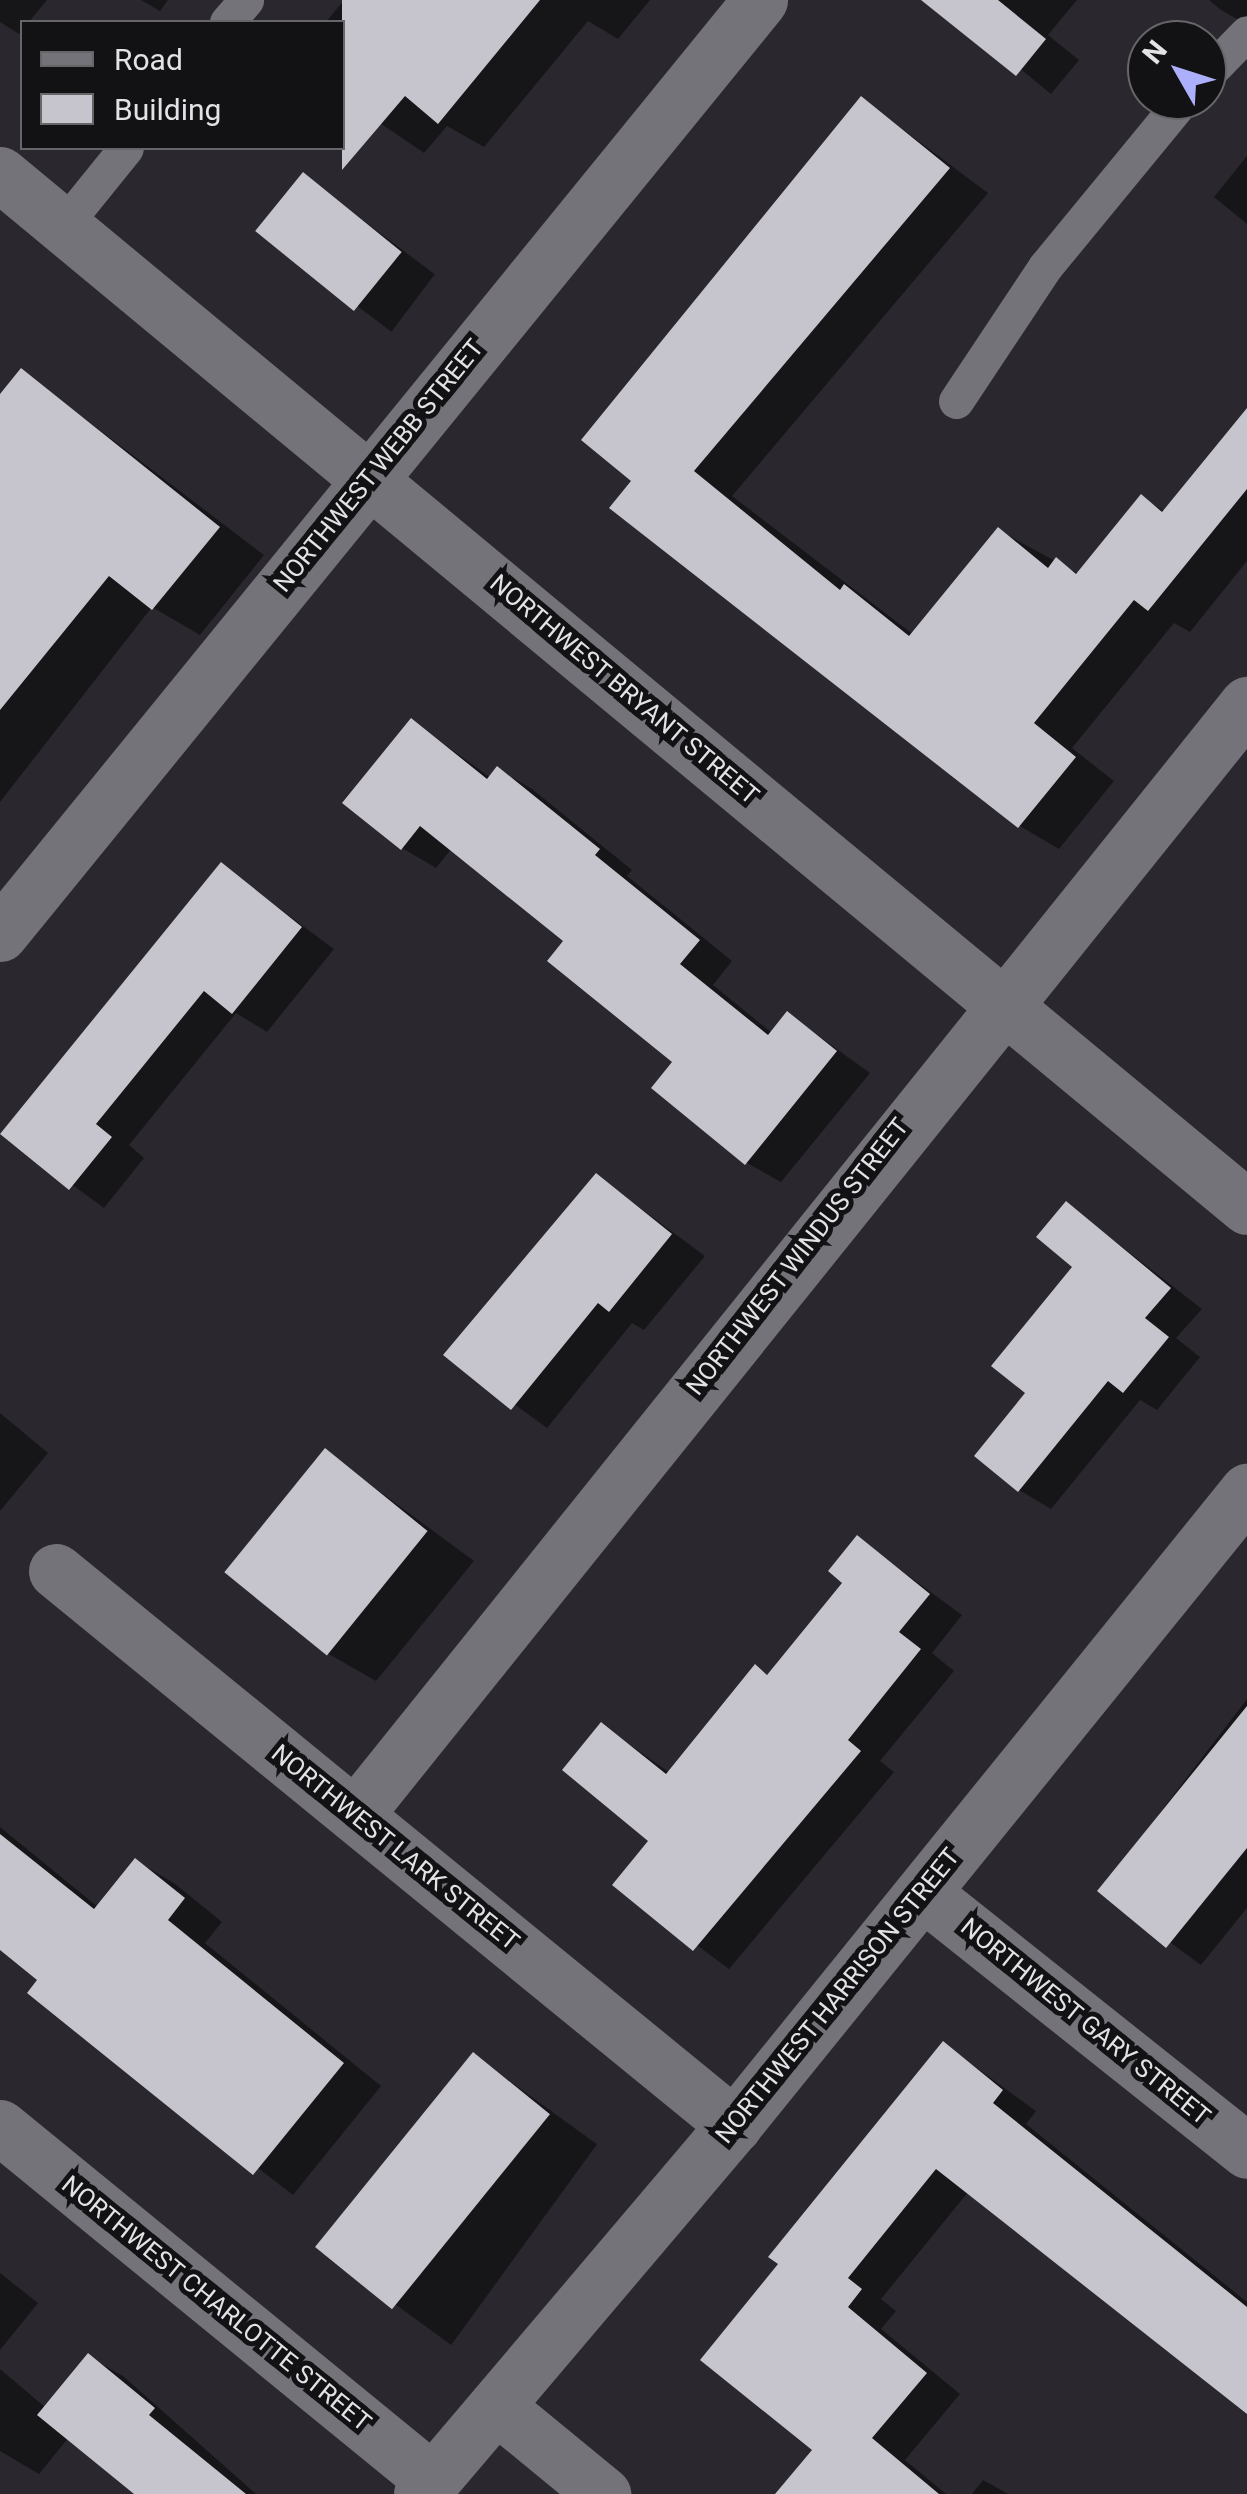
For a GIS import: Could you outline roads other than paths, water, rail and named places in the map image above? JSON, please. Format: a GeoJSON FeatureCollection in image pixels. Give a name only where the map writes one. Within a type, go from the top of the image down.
{"type":"FeatureCollection","features":[{"type":"Feature","properties":{"kind":"street","name":"NORTHWEST WEBB STREET"},"geometry":{"type":"LineString","coordinates":[[0,934],[760,0]]}},
{"type":"Feature","properties":{"kind":"street","name":"NORTHWEST BRYANT STREET"},"geometry":{"type":"LineString","coordinates":[[2,179],[369,476],[1247,1208]]}},
{"type":"Feature","properties":{"kind":"street","name":"NORTHWEST WINDUS STREET"},"geometry":{"type":"LineString","coordinates":[[355,1815],[1000,1004],[1247,704]]}},
{"type":"Feature","properties":{"kind":"street","name":"NORTHWEST HARRISON STREET"},"geometry":{"type":"LineString","coordinates":[[427,2487],[734,2125],[1247,1491]]}},
{"type":"Feature","properties":{"kind":"street","name":"NORTHWEST LARK STREET"},"geometry":{"type":"LineString","coordinates":[[56,1571],[734,2125]]}},
{"type":"Feature","properties":{"kind":"street","name":"NORTHWEST GARY STREET"},"geometry":{"type":"LineString","coordinates":[[923,1892],[1247,2151]]}},
{"type":"Feature","properties":{"kind":"street","name":"NORTHWEST CHARLOTTE STREET"},"geometry":{"type":"LineString","coordinates":[[0,2127],[427,2487]]}},
{"type":"Feature","properties":{"kind":"street"},"geometry":{"type":"LineString","coordinates":[[496,2406],[603,2494]]}},
{"type":"Feature","properties":{"kind":"lane"},"geometry":{"type":"LineString","coordinates":[[229,20],[246,0]]}},
{"type":"Feature","properties":{"kind":"lane"},"geometry":{"type":"LineString","coordinates":[[1227,54],[1247,33]]}},
{"type":"Feature","properties":{"kind":"lane"},"geometry":{"type":"LineString","coordinates":[[956,402],[1045,267],[1166,120]]}},
{"type":"Feature","properties":{"kind":"lane"},"geometry":{"type":"LineString","coordinates":[[62,226],[124,150]]}}]}
